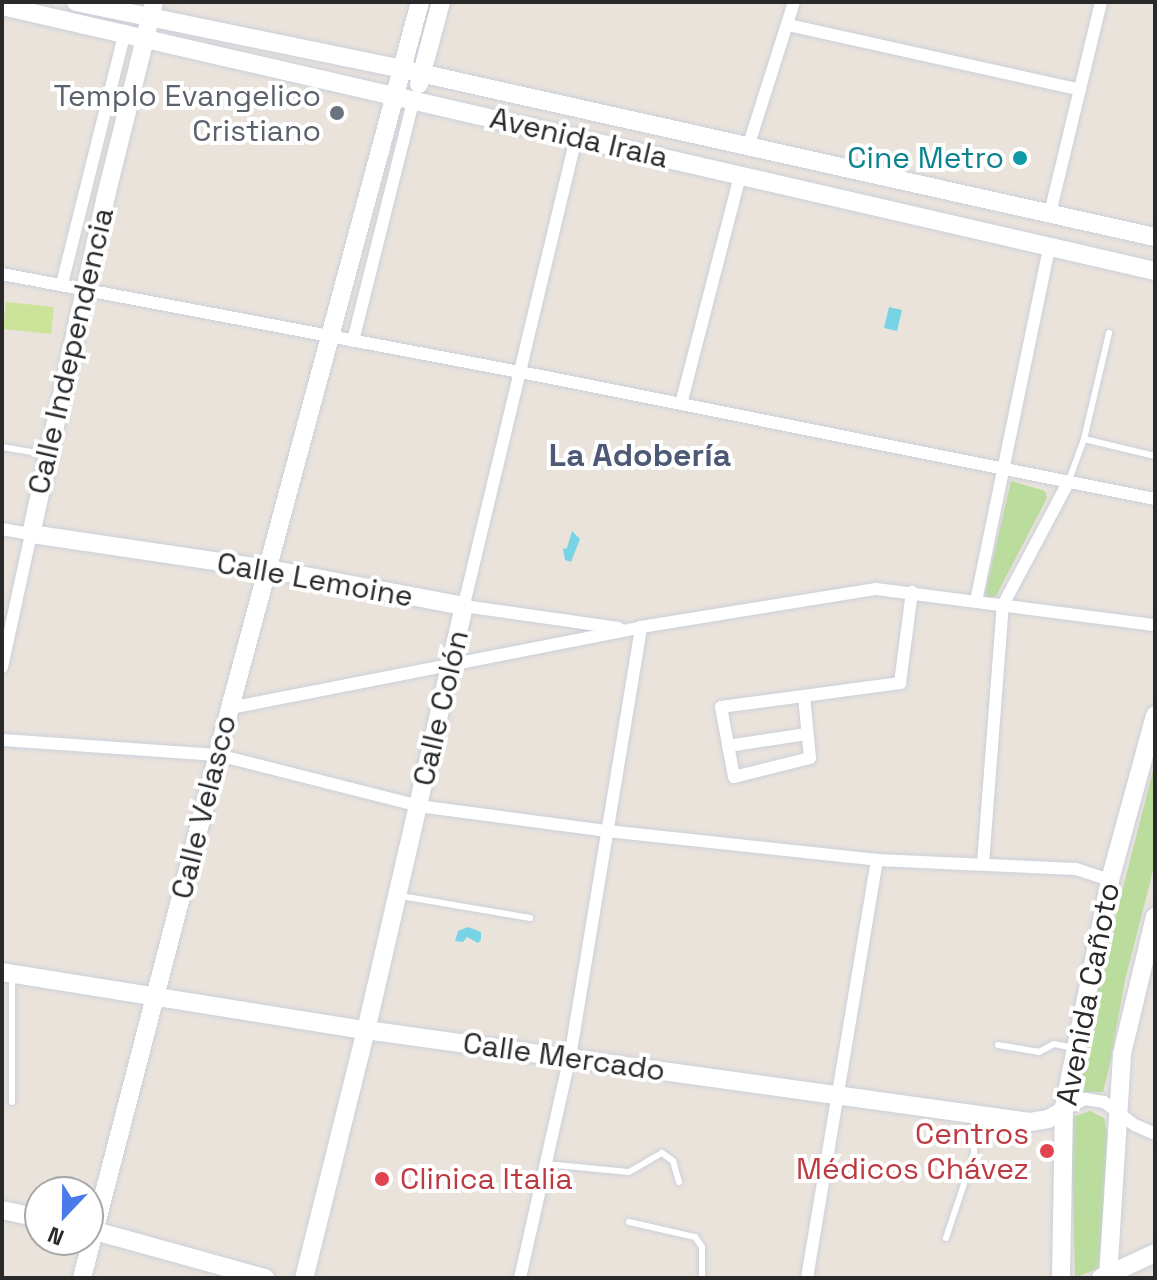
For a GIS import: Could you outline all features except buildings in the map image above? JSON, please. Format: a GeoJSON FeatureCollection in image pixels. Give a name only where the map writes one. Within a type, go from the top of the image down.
{"type":"FeatureCollection","features":[{"type":"Feature","properties":{"kind":"street","name":"Avenida Irala"},"geometry":{"type":"LineString","coordinates":[[76,2],[128,16]]}},
{"type":"Feature","properties":{"kind":"street","name":"Calle Velasco"},"geometry":{"type":"LineString","coordinates":[[104,1186],[420,2]]}},
{"type":"Feature","properties":{"kind":"street"},"geometry":{"type":"LineString","coordinates":[[353,341],[441,2]]}},
{"type":"Feature","properties":{"kind":"street"},"geometry":{"type":"LineString","coordinates":[[748,147],[794,2]]}},
{"type":"Feature","properties":{"kind":"street"},"geometry":{"type":"LineString","coordinates":[[1050,213],[1101,2]]}},
{"type":"Feature","properties":{"kind":"street","name":"Avenida Irala"},"geometry":{"type":"LineString","coordinates":[[2,6],[150,19],[402,69],[1155,237]]}},
{"type":"Feature","properties":{"kind":"street","name":"Calle Independencia"},"geometry":{"type":"LineString","coordinates":[[62,284],[128,16]]}},
{"type":"Feature","properties":{"kind":"street","name":"Avenida Irala"},"geometry":{"type":"LineString","coordinates":[[150,19],[395,94],[1049,249],[1155,271]]}},
{"type":"Feature","properties":{"kind":"street","name":"Calle Independencia"},"geometry":{"type":"LineString","coordinates":[[2,667],[84,290],[150,19]]}},
{"type":"Feature","properties":{"kind":"street"},"geometry":{"type":"LineString","coordinates":[[788,25],[1080,90]]}},
{"type":"Feature","properties":{"kind":"street","name":"Calle Colón"},"geometry":{"type":"LineString","coordinates":[[304,1278],[366,1030],[576,138]]}},
{"type":"Feature","properties":{"kind":"street"},"geometry":{"type":"LineString","coordinates":[[681,404],[740,176]]}},
{"type":"Feature","properties":{"kind":"street"},"geometry":{"type":"LineString","coordinates":[[976,601],[1049,249]]}},
{"type":"Feature","properties":{"kind":"street"},"geometry":{"type":"LineString","coordinates":[[2,274],[520,371],[1155,499]]}},
{"type":"Feature","properties":{"kind":"street"},"geometry":{"type":"LineString","coordinates":[[983,863],[1003,605],[1068,483]]}},
{"type":"Feature","properties":{"kind":"street","name":"Calle Lemoine"},"geometry":{"type":"LineString","coordinates":[[2,529],[268,569],[464,606],[635,628]]}},
{"type":"Feature","properties":{"kind":"street"},"geometry":{"type":"LineString","coordinates":[[230,708],[450,667],[635,628],[876,589],[1155,625]]}},
{"type":"Feature","properties":{"kind":"street"},"geometry":{"type":"LineString","coordinates":[[804,696],[810,758],[734,777],[721,707],[900,683],[912,592]]}},
{"type":"Feature","properties":{"kind":"street"},"geometry":{"type":"LineString","coordinates":[[520,1278],[570,1057],[607,831],[635,628]]}},
{"type":"Feature","properties":{"kind":"street","name":"Avenida Cañoto"},"geometry":{"type":"LineString","coordinates":[[1061,1278],[1064,1110],[1110,880],[1155,715]]}},
{"type":"Feature","properties":{"kind":"street"},"geometry":{"type":"LineString","coordinates":[[728,746],[806,734]]}},
{"type":"Feature","properties":{"kind":"street"},"geometry":{"type":"LineString","coordinates":[[2,740],[218,755],[419,806],[607,831],[877,860],[1076,869],[1110,880]]}},
{"type":"Feature","properties":{"kind":"street"},"geometry":{"type":"LineString","coordinates":[[807,1278],[877,860]]}},
{"type":"Feature","properties":{"kind":"street","name":"Avenida Cañoto"},"geometry":{"type":"LineString","coordinates":[[1105,1277],[1122,1054],[1155,917]]}},
{"type":"Feature","properties":{"kind":"street","name":"Calle Mercado"},"geometry":{"type":"LineString","coordinates":[[7,973],[366,1030],[1030,1122],[1048,1119],[1085,1099],[1104,1102],[1119,1114]]}},
{"type":"Feature","properties":{"kind":"street"},"geometry":{"type":"LineString","coordinates":[[1119,1114],[1155,1134]]}},
{"type":"Feature","properties":{"kind":"street"},"geometry":{"type":"LineString","coordinates":[[2,1210],[24,1215]]}},
{"type":"Feature","properties":{"kind":"street"},"geometry":{"type":"LineString","coordinates":[[104,1233],[265,1278]]}},
{"type":"Feature","properties":{"kind":"street"},"geometry":{"type":"LineString","coordinates":[[1105,1277],[1155,1253]]}},
{"type":"Feature","properties":{"kind":"street","name":"Calle Velasco"},"geometry":{"type":"LineString","coordinates":[[82,1278],[87,1256]]}},
{"type":"Feature","properties":{"kind":"lane"},"geometry":{"type":"LineString","coordinates":[[1068,483],[1084,439],[1109,333]]}},
{"type":"Feature","properties":{"kind":"lane"},"geometry":{"type":"LineString","coordinates":[[1084,439],[1155,456]]}},
{"type":"Feature","properties":{"kind":"lane"},"geometry":{"type":"LineString","coordinates":[[2,447],[48,454]]}},
{"type":"Feature","properties":{"kind":"lane"},"geometry":{"type":"LineString","coordinates":[[398,895],[530,918]]}},
{"type":"Feature","properties":{"kind":"lane"},"geometry":{"type":"LineString","coordinates":[[7,973],[12,1102]]}},
{"type":"Feature","properties":{"kind":"lane"},"geometry":{"type":"LineString","coordinates":[[998,1045],[1039,1052],[1054,1044],[1075,1048]]}},
{"type":"Feature","properties":{"kind":"lane"},"geometry":{"type":"LineString","coordinates":[[946,1238],[974,1162],[974,1114]]}},
{"type":"Feature","properties":{"kind":"lane"},"geometry":{"type":"LineString","coordinates":[[546,1164],[629,1172],[662,1153],[673,1161],[679,1182]]}},
{"type":"Feature","properties":{"kind":"lane"},"geometry":{"type":"LineString","coordinates":[[629,1222],[695,1237],[702,1247],[702,1278]]}},
{"type":"Feature","properties":{"kind":"green space"},"geometry":{"type":"Polygon","coordinates":[[[6,302],[54,307],[51,334],[3,329],[6,302]]]}},
{"type":"Feature","properties":{"kind":"green space"},"geometry":{"type":"Polygon","coordinates":[[[1011,481],[1045,491],[1047,498],[996,596],[988,600],[985,593],[1011,481]]]}},
{"type":"Feature","properties":{"kind":"green space"},"geometry":{"type":"Polygon","coordinates":[[[1155,763],[1155,863],[1125,980],[1110,1064],[1103,1092],[1079,1092],[1100,978],[1155,763]]]}},
{"type":"Feature","properties":{"kind":"green space"},"geometry":{"type":"Polygon","coordinates":[[[1090,1111],[1104,1118],[1107,1132],[1101,1267],[1075,1278],[1071,1122],[1075,1116],[1090,1111]]]}},
{"type":"Feature","properties":{"kind":"water"},"geometry":{"type":"Polygon","coordinates":[[[889,307],[902,310],[897,331],[884,328],[889,307]]]}},
{"type":"Feature","properties":{"kind":"water"},"geometry":{"type":"Polygon","coordinates":[[[572,531],[580,539],[571,562],[565,560],[563,549],[567,548],[572,531]]]}},
{"type":"Feature","properties":{"kind":"water"},"geometry":{"type":"Polygon","coordinates":[[[468,927],[481,932],[481,940],[478,943],[467,937],[463,942],[455,941],[458,931],[468,927]]]}},
{"type":"Feature","properties":{"kind":"place","name":"Templo Evangelico Cristiano"},"geometry":{"type":"Point","coordinates":[337,113]}},
{"type":"Feature","properties":{"kind":"place","name":"Cine Metro"},"geometry":{"type":"Point","coordinates":[1020,158]}},
{"type":"Feature","properties":{"kind":"place","name":"Centros Médicos Chávez"},"geometry":{"type":"Point","coordinates":[1047,1151]}},
{"type":"Feature","properties":{"kind":"place","name":"Clinica Italia"},"geometry":{"type":"Point","coordinates":[382,1179]}},
{"type":"Feature","properties":{"kind":"district","name":"La Adobería"},"geometry":{"type":"Point","coordinates":[640,455]}}]}
